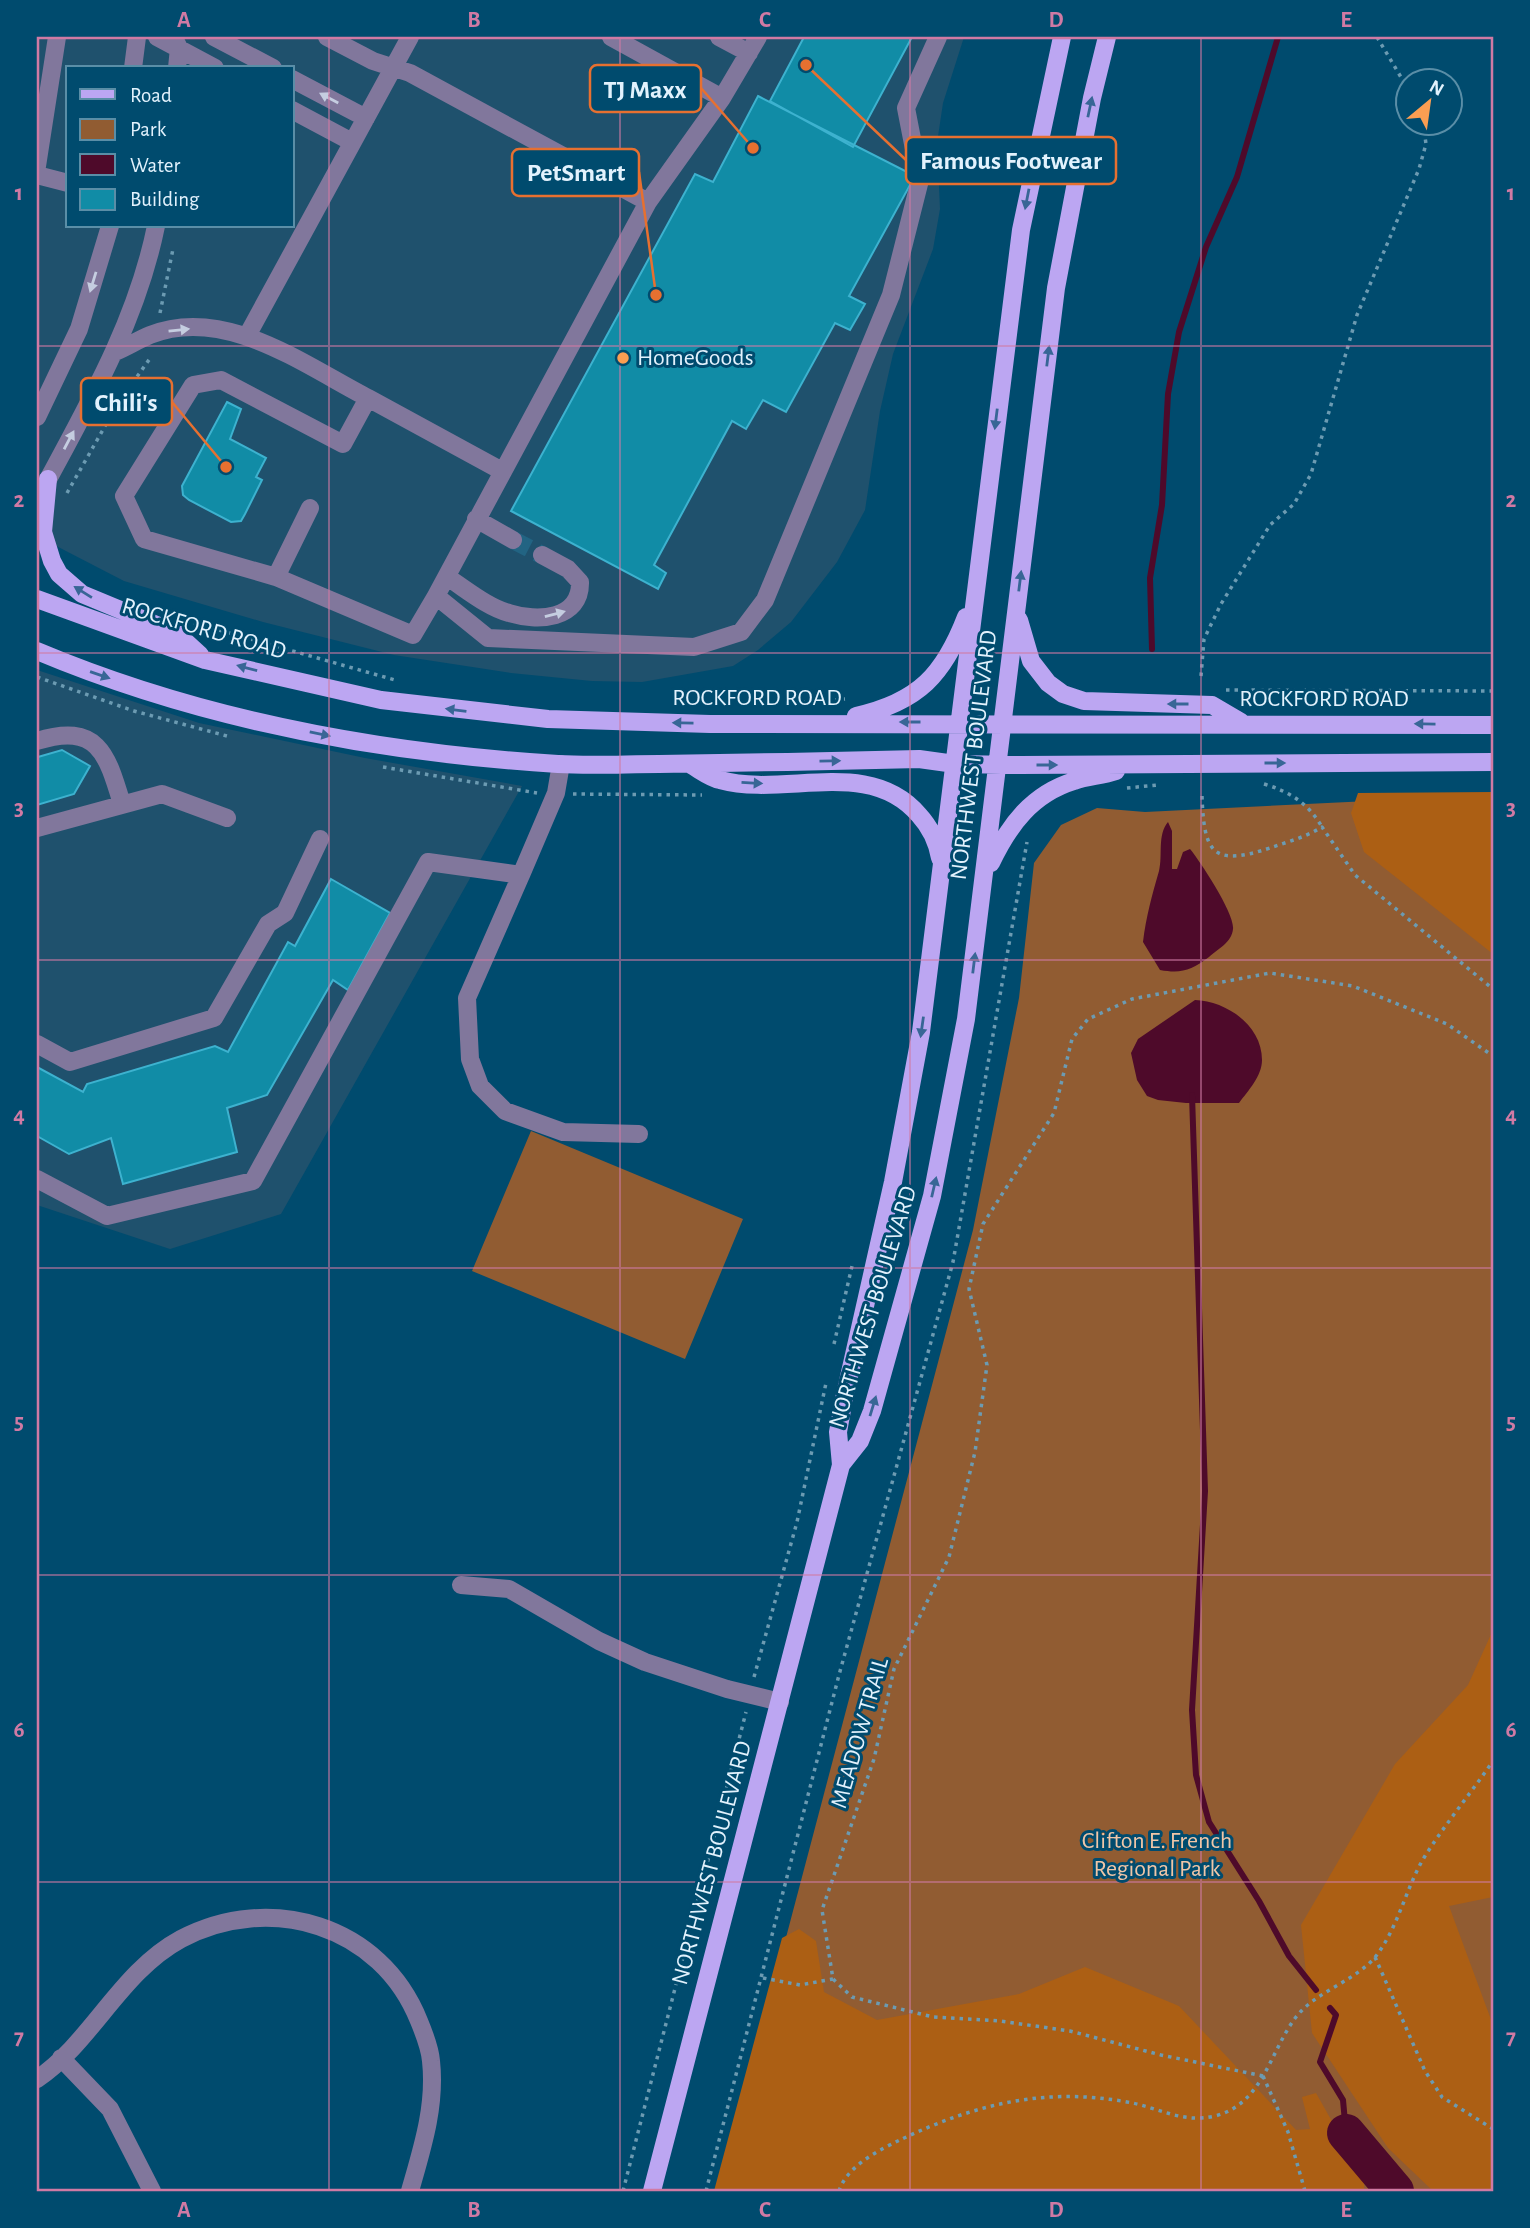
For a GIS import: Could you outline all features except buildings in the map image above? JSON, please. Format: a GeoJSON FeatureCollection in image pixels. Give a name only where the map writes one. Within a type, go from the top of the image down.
{"type":"FeatureCollection","features":[{"type":"Feature","properties":{"kind":"main road","name":"NORTHWEST BOULEVARD"},"geometry":{"type":"LineString","coordinates":[[652,2191],[841,1465],[838,1432],[912,1088],[942,875],[1021,230],[1062,37]]}},
{"type":"Feature","properties":{"kind":"main road","name":"NORTHWEST BOULEVARD"},"geometry":{"type":"LineString","coordinates":[[841,1465],[860,1441],[872,1411],[932,1196],[967,1019],[1056,288],[1078,165],[1107,37]]}},
{"type":"Feature","properties":{"kind":"main road"},"geometry":{"type":"LineString","coordinates":[[48,479],[43,532],[46,546],[60,574],[82,594],[176,633],[205,660]]}},
{"type":"Feature","properties":{"kind":"main road"},"geometry":{"type":"LineString","coordinates":[[820,723],[879,710],[900,702],[933,679],[954,649],[977,590]]}},
{"type":"Feature","properties":{"kind":"main road","name":"ROCKFORD ROAD"},"geometry":{"type":"LineString","coordinates":[[37,599],[205,660],[381,699],[496,714],[618,723],[1493,725]]}},
{"type":"Feature","properties":{"kind":"main road"},"geometry":{"type":"LineString","coordinates":[[1016,611],[1031,661],[1048,683],[1063,694],[1083,701],[1212,705],[1241,723]]}},
{"type":"Feature","properties":{"kind":"main road"},"geometry":{"type":"LineString","coordinates":[[37,651],[158,694],[339,738],[445,754],[561,764],[919,759],[955,764],[998,765],[1493,762]]}},
{"type":"Feature","properties":{"kind":"main road"},"geometry":{"type":"LineString","coordinates":[[37,661],[61,661]]}},
{"type":"Feature","properties":{"kind":"main road"},"geometry":{"type":"LineString","coordinates":[[688,764],[719,780],[756,784],[876,785],[889,790],[903,799],[926,823],[936,840],[942,875]]}},
{"type":"Feature","properties":{"kind":"main road"},"geometry":{"type":"LineString","coordinates":[[985,875],[1009,829],[1038,799],[1056,787],[1107,775],[1131,765]]}},
{"type":"Feature","properties":{"kind":"street"},"geometry":{"type":"LineString","coordinates":[[37,166],[45,60],[57,37]]}},
{"type":"Feature","properties":{"kind":"street"},"geometry":{"type":"LineString","coordinates":[[133,66],[138,37]]}},
{"type":"Feature","properties":{"kind":"street"},"geometry":{"type":"LineString","coordinates":[[157,37],[176,43],[212,66]]}},
{"type":"Feature","properties":{"kind":"street"},"geometry":{"type":"LineString","coordinates":[[214,37],[269,66]]}},
{"type":"Feature","properties":{"kind":"street"},"geometry":{"type":"LineString","coordinates":[[327,37],[373,61],[426,82],[648,202]]}},
{"type":"Feature","properties":{"kind":"street"},"geometry":{"type":"LineString","coordinates":[[247,336],[410,37]]}},
{"type":"Feature","properties":{"kind":"street"},"geometry":{"type":"LineString","coordinates":[[611,37],[722,98]]}},
{"type":"Feature","properties":{"kind":"street"},"geometry":{"type":"LineString","coordinates":[[368,398],[343,443],[221,380],[193,385],[124,496],[144,539],[276,577],[413,635],[447,577],[648,202],[722,98],[753,45],[719,37]]}},
{"type":"Feature","properties":{"kind":"street"},"geometry":{"type":"LineString","coordinates":[[436,596],[488,638],[694,646],[741,632],[765,600],[891,295],[920,180],[906,108],[938,37]]}},
{"type":"Feature","properties":{"kind":"street"},"geometry":{"type":"LineString","coordinates":[[176,43],[177,66]]}},
{"type":"Feature","properties":{"kind":"street"},"geometry":{"type":"LineString","coordinates":[[294,80],[366,118]]}},
{"type":"Feature","properties":{"kind":"street"},"geometry":{"type":"LineString","coordinates":[[294,111],[352,142]]}},
{"type":"Feature","properties":{"kind":"street"},"geometry":{"type":"LineString","coordinates":[[37,175],[66,182]]}},
{"type":"Feature","properties":{"kind":"street"},"geometry":{"type":"LineString","coordinates":[[37,417],[79,329],[109,228]]}},
{"type":"Feature","properties":{"kind":"street"},"geometry":{"type":"LineString","coordinates":[[37,500],[115,352],[135,303],[155,228]]}},
{"type":"Feature","properties":{"kind":"street"},"geometry":{"type":"LineString","coordinates":[[115,352],[158,333],[205,328],[247,336],[502,471]]}},
{"type":"Feature","properties":{"kind":"street"},"geometry":{"type":"LineString","coordinates":[[276,577],[310,508]]}},
{"type":"Feature","properties":{"kind":"street"},"geometry":{"type":"LineString","coordinates":[[476,519],[513,540]]}},
{"type":"Feature","properties":{"kind":"street"},"geometry":{"type":"LineString","coordinates":[[447,577],[507,613],[547,618],[573,606],[580,596],[580,582],[568,569],[542,555]]}},
{"type":"Feature","properties":{"kind":"street"},"geometry":{"type":"LineString","coordinates":[[37,741],[67,734],[90,740],[108,758],[122,804]]}},
{"type":"Feature","properties":{"kind":"street"},"geometry":{"type":"LineString","coordinates":[[561,764],[556,793],[467,998],[470,1059],[480,1086],[505,1111],[563,1132],[639,1134]]}},
{"type":"Feature","properties":{"kind":"street"},"geometry":{"type":"LineString","coordinates":[[37,828],[162,794],[227,818]]}},
{"type":"Feature","properties":{"kind":"street"},"geometry":{"type":"LineString","coordinates":[[37,1044],[70,1062],[214,1018],[268,924],[285,913],[320,839]]}},
{"type":"Feature","properties":{"kind":"street"},"geometry":{"type":"LineString","coordinates":[[37,1179],[107,1216],[253,1181],[428,862],[521,875]]}},
{"type":"Feature","properties":{"kind":"street"},"geometry":{"type":"LineString","coordinates":[[461,1585],[509,1589],[599,1641],[645,1662],[780,1702]]}},
{"type":"Feature","properties":{"kind":"street"},"geometry":{"type":"LineString","coordinates":[[37,2079],[61,2058],[143,1965],[189,1935],[212,1924],[250,1918],[286,1918],[324,1927],[357,1943],[386,1967],[409,1996],[422,2030],[431,2059],[432,2099],[410,2191]]}},
{"type":"Feature","properties":{"kind":"street"},"geometry":{"type":"LineString","coordinates":[[61,2058],[110,2109],[152,2191]]}},
{"type":"Feature","properties":{"kind":"path"},"geometry":{"type":"LineString","coordinates":[[1377,37],[1394,66]]}},
{"type":"Feature","properties":{"kind":"path"},"geometry":{"type":"LineString","coordinates":[[1200,676],[1201,652],[1216,613],[1270,525],[1294,504],[1311,474],[1357,315],[1419,169],[1426,144],[1425,136]]}},
{"type":"Feature","properties":{"kind":"path"},"geometry":{"type":"LineString","coordinates":[[65,496],[117,405],[156,351],[162,320],[160,308],[173,247]]}},
{"type":"Feature","properties":{"kind":"path"},"geometry":{"type":"LineString","coordinates":[[190,621],[400,682]]}},
{"type":"Feature","properties":{"kind":"path"},"geometry":{"type":"LineString","coordinates":[[1223,690],[1493,691]]}},
{"type":"Feature","properties":{"kind":"path"},"geometry":{"type":"LineString","coordinates":[[792,703],[850,698]]}},
{"type":"Feature","properties":{"kind":"path"},"geometry":{"type":"LineString","coordinates":[[1256,783],[1294,796],[1308,808],[1355,875],[1493,989]]}},
{"type":"Feature","properties":{"kind":"path"},"geometry":{"type":"LineString","coordinates":[[1121,788],[1164,785]]}},
{"type":"Feature","properties":{"kind":"path"},"geometry":{"type":"LineString","coordinates":[[1202,796],[1203,825],[1209,843],[1215,851],[1233,858],[1289,841],[1322,827]]}},
{"type":"Feature","properties":{"kind":"path"},"geometry":{"type":"LineString","coordinates":[[706,2191],[839,1675],[905,1433],[933,1343],[953,1262],[1025,846],[1030,834]]}},
{"type":"Feature","properties":{"kind":"path","name":"MEADOW TRAIL"},"geometry":{"type":"LineString","coordinates":[[833,1979],[822,1910],[874,1759],[894,1669],[948,1557],[975,1452],[987,1365],[969,1289],[983,1224],[1054,1113],[1072,1038],[1088,1019],[1132,999],[1270,973],[1353,986],[1447,1024],[1493,1056]]}},
{"type":"Feature","properties":{"kind":"path"},"geometry":{"type":"LineString","coordinates":[[833,1348],[853,1264]]}},
{"type":"Feature","properties":{"kind":"path"},"geometry":{"type":"LineString","coordinates":[[623,2191],[746,1721],[748,1694],[797,1522],[810,1448],[828,1372]]}},
{"type":"Feature","properties":{"kind":"path"},"geometry":{"type":"LineString","coordinates":[[839,2191],[842,2180],[854,2168],[892,2143],[953,2115],[986,2106],[1058,2095],[1128,2102],[1178,2118],[1215,2116],[1246,2099],[1263,2076],[1297,2015],[1375,1957],[1424,1857],[1493,1761]]}},
{"type":"Feature","properties":{"kind":"path"},"geometry":{"type":"LineString","coordinates":[[1375,1957],[1426,2071],[1442,2097],[1493,2129]]}},
{"type":"Feature","properties":{"kind":"path"},"geometry":{"type":"LineString","coordinates":[[762,1978],[800,1985],[833,1979],[852,1997],[882,2006],[933,2017],[1000,2021],[1070,2031],[1161,2055],[1263,2076]]}},
{"type":"Feature","properties":{"kind":"path"},"geometry":{"type":"LineString","coordinates":[[1263,2076],[1288,2133],[1305,2191]]}},
{"type":"Feature","properties":{"kind":"shaded area"},"geometry":{"type":"Polygon","coordinates":[[[37,37],[964,37],[943,103],[937,143],[940,209],[933,249],[893,354],[880,411],[865,510],[837,562],[791,622],[758,650],[733,666],[642,682],[592,681],[511,673],[394,655],[263,622],[124,581],[37,536],[37,37]]]}},
{"type":"Feature","properties":{"kind":"shaded area"},"geometry":{"type":"Polygon","coordinates":[[[37,670],[199,723],[365,758],[522,786],[281,1214],[170,1249],[37,1205],[37,670]]]}},
{"type":"Feature","properties":{"kind":"shaded area"},"geometry":{"type":"Polygon","coordinates":[[[1493,792],[1493,954],[1364,852],[1351,813],[1358,793],[1493,792]]]}},
{"type":"Feature","properties":{"kind":"shaded area"},"geometry":{"type":"Polygon","coordinates":[[[1493,1630],[1493,1897],[1449,1906],[1493,2025],[1493,2191],[1433,2191],[1388,2148],[1312,2033],[1301,1925],[1395,1764],[1468,1685],[1493,1630]]]}},
{"type":"Feature","properties":{"kind":"shaded area"},"geometry":{"type":"Polygon","coordinates":[[[799,1929],[816,1941],[824,1992],[877,2020],[1019,1994],[1085,1967],[1179,2006],[1296,2130],[1310,2129],[1302,2097],[1316,2093],[1364,2178],[1364,2191],[714,2191],[782,1938],[799,1929]]]}},
{"type":"Feature","properties":{"kind":"green space","name":"Clifton E. French Regional Park"},"geometry":{"type":"Polygon","coordinates":[[[1369,801],[1493,801],[1493,2191],[719,2191],[973,1230],[1019,998],[1034,863],[1061,825],[1097,808],[1145,812],[1369,801]]]}},
{"type":"Feature","properties":{"kind":"green space"},"geometry":{"type":"Polygon","coordinates":[[[531,1131],[743,1219],[685,1359],[472,1271],[531,1131]]]}},
{"type":"Feature","properties":{"kind":"water"},"geometry":{"type":"Polygon","coordinates":[[[1168,822],[1172,831],[1172,869],[1177,869],[1183,852],[1190,849],[1223,900],[1233,929],[1227,941],[1209,957],[1180,971],[1160,970],[1143,942],[1159,871],[1161,839],[1168,822]]]}},
{"type":"Feature","properties":{"kind":"water"},"geometry":{"type":"Polygon","coordinates":[[[1195,1000],[1207,1001],[1230,1010],[1249,1026],[1256,1036],[1262,1060],[1260,1072],[1239,1103],[1158,1100],[1147,1096],[1137,1080],[1131,1053],[1138,1039],[1195,1000]]]}},
{"type":"Feature","properties":{"kind":"water"},"geometry":{"type":"Polygon","coordinates":[[[1376,2147],[1413,2191],[1371,2191],[1374,2183],[1363,2164],[1376,2147]]]}},
{"type":"Feature","properties":{"kind":"waterway"},"geometry":{"type":"LineString","coordinates":[[1152,649],[1150,578],[1162,505],[1168,394],[1179,332],[1206,247],[1237,177],[1278,37]]}},
{"type":"Feature","properties":{"kind":"waterway"},"geometry":{"type":"LineString","coordinates":[[1192,1095],[1205,1491],[1192,1710],[1196,1775],[1209,1822],[1259,1901],[1289,1956],[1316,1990]]}},
{"type":"Feature","properties":{"kind":"waterway"},"geometry":{"type":"LineString","coordinates":[[1330,2008],[1336,2015],[1320,2062],[1343,2100],[1346,2133]]}},
{"type":"Feature","properties":{"kind":"waterway"},"geometry":{"type":"LineString","coordinates":[[1346,2133],[1395,2191]]}},
{"type":"Feature","properties":{"kind":"tunnel"},"geometry":{"type":"LineString","coordinates":[[513,540],[542,555]]}},
{"type":"Feature","properties":{"kind":"place","name":"Famous Footwear"},"geometry":{"type":"Point","coordinates":[806,65]}},
{"type":"Feature","properties":{"kind":"place","name":"TJ Maxx"},"geometry":{"type":"Point","coordinates":[753,148]}},
{"type":"Feature","properties":{"kind":"place","name":"PetSmart"},"geometry":{"type":"Point","coordinates":[656,295]}},
{"type":"Feature","properties":{"kind":"place","name":"HomeGoods"},"geometry":{"type":"Point","coordinates":[623,358]}},
{"type":"Feature","properties":{"kind":"place","name":"Chili's"},"geometry":{"type":"Point","coordinates":[226,467]}}]}
